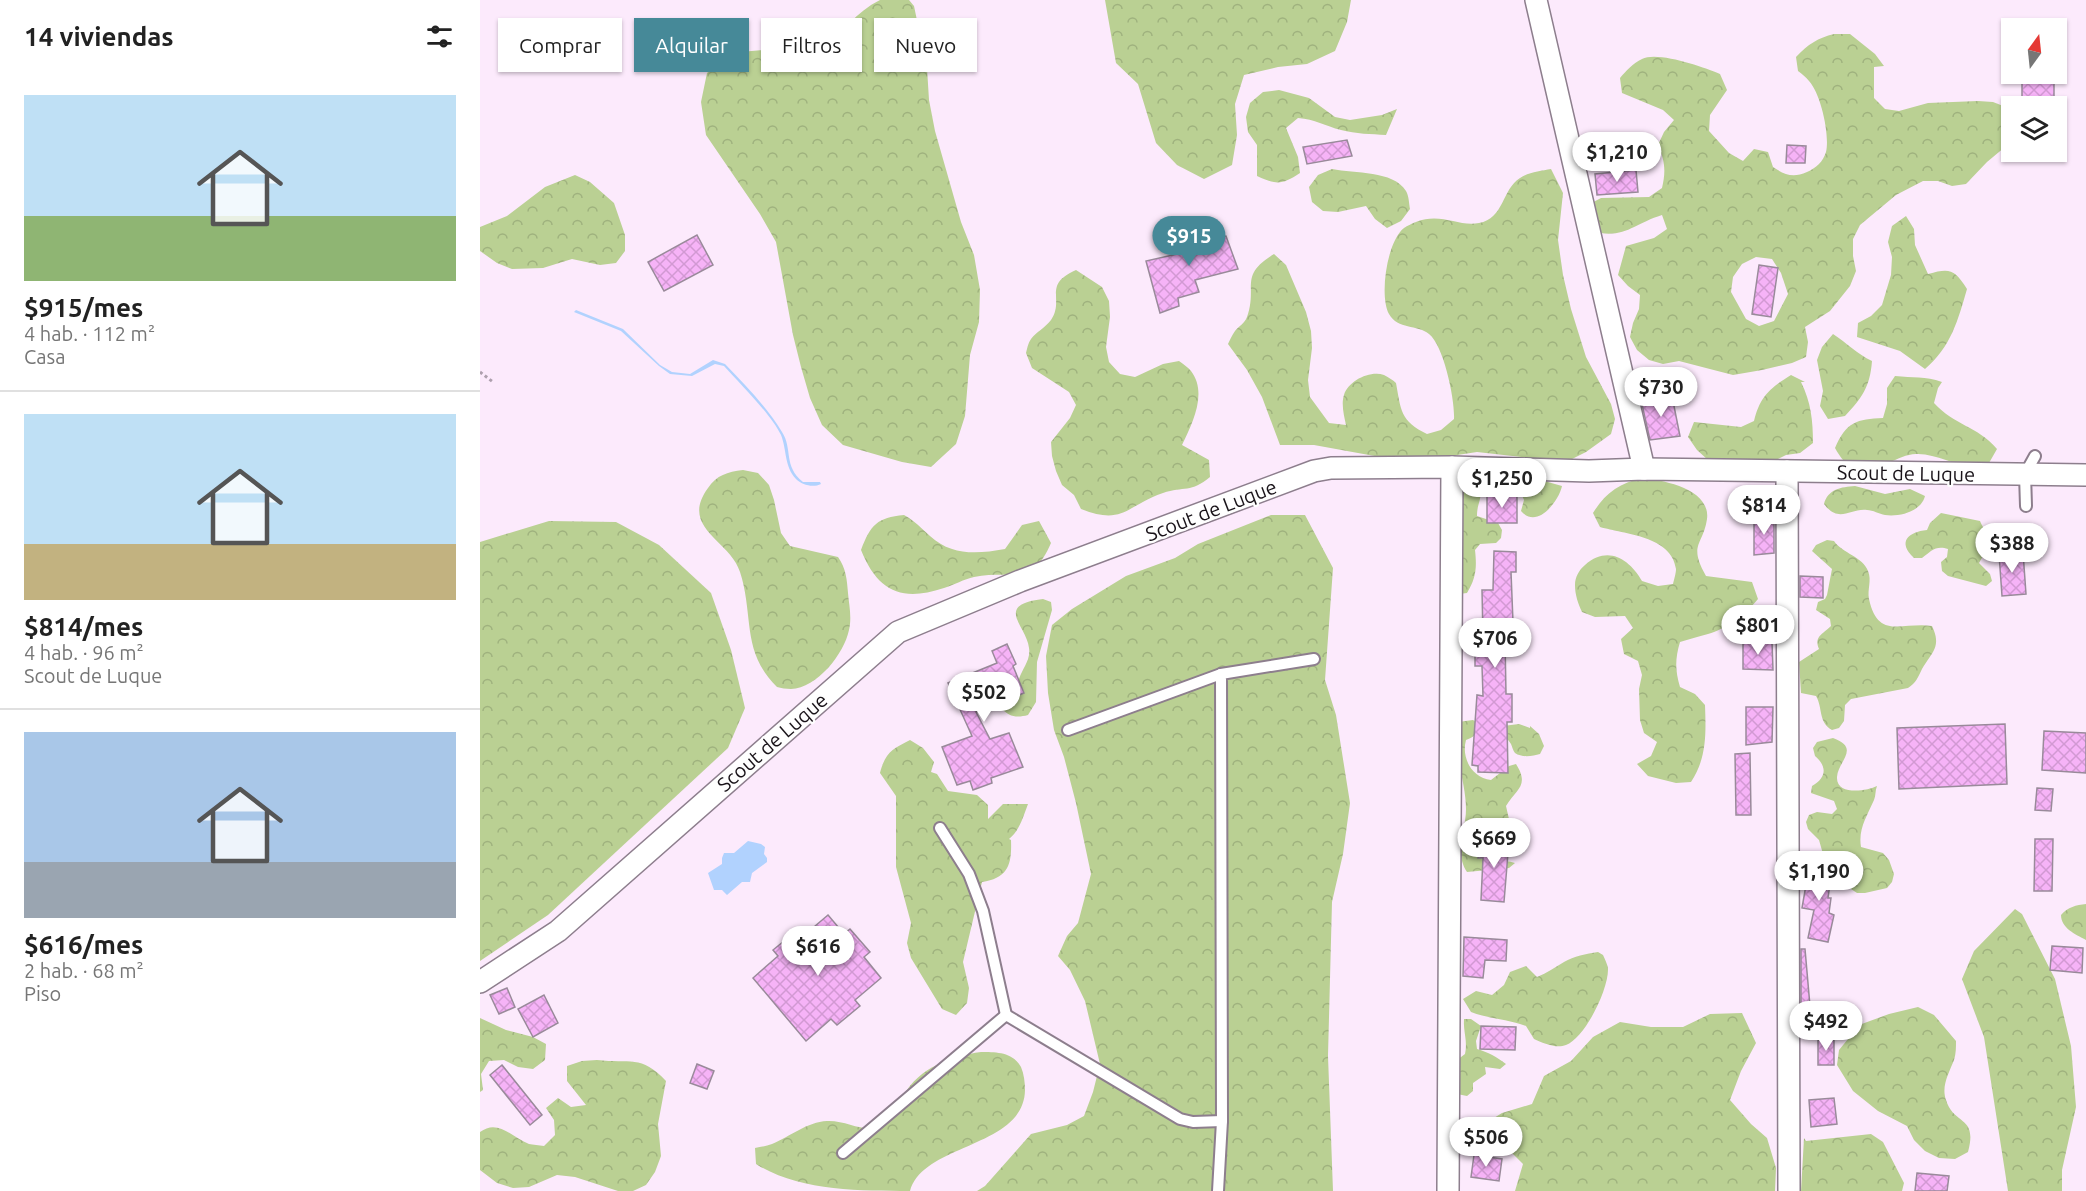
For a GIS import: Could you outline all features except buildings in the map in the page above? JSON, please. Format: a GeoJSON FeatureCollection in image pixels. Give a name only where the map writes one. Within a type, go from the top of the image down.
{"type":"FeatureCollection","features":[{"type":"Feature","properties":{"kind":"street"},"geometry":{"type":"LineString","coordinates":[[1536,0],[1644,469]]}},
{"type":"Feature","properties":{"kind":"street"},"geometry":{"type":"LineString","coordinates":[[1448,1191],[1452,467]]}},
{"type":"Feature","properties":{"kind":"street","name":"Scout de Luque"},"geometry":{"type":"LineString","coordinates":[[480,982],[558,931],[898,632],[1020,581],[1314,471],[1331,468],[1452,467],[1589,471],[1644,469],[2086,475]]}},
{"type":"Feature","properties":{"kind":"street"},"geometry":{"type":"LineString","coordinates":[[1787,471],[1789,1191]]}},
{"type":"Feature","properties":{"kind":"lane"},"geometry":{"type":"LineString","coordinates":[[2026,506],[2025,474],[2036,456]]}},
{"type":"Feature","properties":{"kind":"lane"},"geometry":{"type":"LineString","coordinates":[[1068,730],[1221,674],[1314,659]]}},
{"type":"Feature","properties":{"kind":"lane"},"geometry":{"type":"LineString","coordinates":[[1218,1191],[1222,1121],[1221,674]]}},
{"type":"Feature","properties":{"kind":"lane"},"geometry":{"type":"LineString","coordinates":[[940,828],[969,874],[984,910],[1006,1015],[1180,1119],[1200,1122],[1222,1121]]}},
{"type":"Feature","properties":{"kind":"lane"},"geometry":{"type":"LineString","coordinates":[[843,1153],[1006,1015]]}},
{"type":"Feature","properties":{"kind":"path"},"geometry":{"type":"LineString","coordinates":[[480,372],[493,382]]}},
{"type":"Feature","properties":{"kind":"green space"},"geometry":{"type":"Polygon","coordinates":[[[880,0],[909,0],[914,6],[917,18],[874,18],[874,72],[927,72],[929,100],[935,131],[961,222],[974,255],[980,290],[979,322],[970,355],[965,416],[956,444],[931,467],[902,462],[843,445],[822,425],[810,398],[801,367],[776,242],[760,214],[706,135],[701,102],[707,73],[749,72],[749,51],[761,50],[761,72],[862,72],[862,18],[855,18],[880,0]]]}},
{"type":"Feature","properties":{"kind":"green space"},"geometry":{"type":"Polygon","coordinates":[[[1105,0],[1351,0],[1347,22],[1335,51],[1307,64],[1278,67],[1244,75],[1235,104],[1237,135],[1232,165],[1204,179],[1177,165],[1156,143],[1138,84],[1116,63],[1105,0]]]}},
{"type":"Feature","properties":{"kind":"green space"},"geometry":{"type":"Polygon","coordinates":[[[1834,34],[1850,34],[1875,54],[1884,66],[1874,67],[1874,98],[1885,109],[1899,111],[1928,103],[1978,101],[2001,105],[2001,150],[1966,184],[1952,186],[1938,181],[1923,181],[1896,195],[1860,225],[1853,239],[1856,271],[1850,286],[1830,311],[1805,327],[1808,342],[1806,357],[1792,363],[1733,375],[1679,361],[1663,364],[1649,360],[1637,350],[1630,337],[1639,309],[1640,295],[1618,275],[1626,246],[1654,238],[1667,229],[1662,215],[1628,230],[1612,234],[1602,233],[1591,231],[1586,206],[1601,198],[1649,197],[1662,188],[1664,166],[1658,145],[1664,132],[1674,120],[1663,110],[1622,93],[1620,78],[1636,63],[1649,57],[1669,58],[1720,74],[1727,90],[1710,115],[1709,131],[1729,153],[1743,161],[1754,149],[1768,152],[1773,167],[1785,174],[1797,175],[1819,164],[1825,156],[1827,145],[1826,125],[1821,105],[1807,78],[1798,71],[1796,57],[1814,42],[1834,34]],[[1756,257],[1742,264],[1733,277],[1731,292],[1746,319],[1759,326],[1774,321],[1788,294],[1781,273],[1772,259],[1756,257]]]}},
{"type":"Feature","properties":{"kind":"green space"},"geometry":{"type":"Polygon","coordinates":[[[1279,90],[1309,98],[1335,117],[1350,120],[1382,115],[1397,109],[1386,135],[1347,131],[1298,118],[1286,128],[1298,157],[1300,173],[1283,182],[1274,182],[1257,176],[1257,145],[1248,132],[1246,117],[1250,103],[1263,92],[1279,90]]]}},
{"type":"Feature","properties":{"kind":"green space"},"geometry":{"type":"Polygon","coordinates":[[[1332,169],[1373,174],[1392,179],[1406,191],[1410,209],[1401,221],[1387,228],[1375,219],[1366,206],[1338,212],[1323,211],[1312,202],[1309,187],[1318,175],[1332,169]]]}},
{"type":"Feature","properties":{"kind":"green space"},"geometry":{"type":"Polygon","coordinates":[[[1551,169],[1563,193],[1558,240],[1563,275],[1586,357],[1611,404],[1615,419],[1611,434],[1572,459],[1556,461],[1477,452],[1431,459],[1391,459],[1314,445],[1280,445],[1262,397],[1247,370],[1228,344],[1247,317],[1251,282],[1256,269],[1274,254],[1286,265],[1306,312],[1311,331],[1312,348],[1308,380],[1310,397],[1329,423],[1346,425],[1343,402],[1346,390],[1366,375],[1378,374],[1396,383],[1403,414],[1411,424],[1427,434],[1441,430],[1454,419],[1444,361],[1429,334],[1397,322],[1389,314],[1386,306],[1386,269],[1393,244],[1404,228],[1425,219],[1433,218],[1471,224],[1487,220],[1498,210],[1514,183],[1520,178],[1551,169]]]}},
{"type":"Feature","properties":{"kind":"green space"},"geometry":{"type":"Polygon","coordinates":[[[575,175],[590,182],[614,203],[625,235],[625,251],[616,263],[600,265],[572,259],[543,268],[512,269],[497,263],[480,251],[480,227],[507,216],[545,187],[575,175]]]}},
{"type":"Feature","properties":{"kind":"green space"},"geometry":{"type":"Polygon","coordinates":[[[1906,216],[1914,229],[1915,245],[1928,274],[1951,272],[1959,277],[1967,289],[1957,322],[1947,342],[1934,361],[1925,369],[1900,351],[1857,337],[1858,323],[1871,316],[1882,305],[1891,275],[1892,257],[1888,242],[1892,226],[1906,216]]]}},
{"type":"Feature","properties":{"kind":"green space"},"geometry":{"type":"Polygon","coordinates":[[[1076,270],[1102,287],[1109,301],[1110,317],[1106,347],[1109,362],[1120,374],[1135,377],[1163,364],[1179,361],[1191,371],[1198,389],[1197,408],[1182,445],[1209,460],[1210,477],[1198,485],[1163,493],[1116,515],[1095,514],[1081,509],[1074,495],[1062,485],[1052,456],[1051,442],[1070,418],[1076,405],[1069,392],[1032,368],[1026,353],[1031,339],[1049,323],[1055,312],[1056,293],[1060,281],[1076,270]]]}},
{"type":"Feature","properties":{"kind":"green space"},"geometry":{"type":"Polygon","coordinates":[[[1833,334],[1872,361],[1867,385],[1856,403],[1845,416],[1828,419],[1820,406],[1823,391],[1817,360],[1822,347],[1833,334]]]}},
{"type":"Feature","properties":{"kind":"green space"},"geometry":{"type":"Polygon","coordinates":[[[1791,375],[1805,382],[1801,382],[1811,412],[1813,443],[1800,453],[1786,455],[1772,462],[1708,460],[1697,450],[1688,437],[1694,422],[1741,427],[1754,421],[1759,405],[1767,394],[1791,375]]]}},
{"type":"Feature","properties":{"kind":"green space"},"geometry":{"type":"Polygon","coordinates":[[[1895,376],[1942,382],[1934,403],[1950,417],[1981,435],[1997,449],[1989,463],[1968,466],[1916,454],[1901,457],[1865,471],[1854,469],[1847,464],[1835,448],[1839,439],[1848,427],[1859,421],[1883,418],[1887,404],[1887,388],[1895,376]]]}},
{"type":"Feature","properties":{"kind":"green space"},"geometry":{"type":"Polygon","coordinates":[[[743,470],[758,473],[769,485],[781,533],[790,546],[838,557],[846,574],[850,625],[846,639],[828,668],[810,683],[801,687],[791,689],[777,687],[766,674],[753,647],[740,572],[735,561],[709,533],[699,514],[701,502],[715,480],[727,473],[743,470]]]}},
{"type":"Feature","properties":{"kind":"green space"},"geometry":{"type":"Polygon","coordinates":[[[1530,477],[1562,486],[1552,506],[1534,517],[1527,516],[1521,511],[1524,500],[1521,493],[1497,487],[1508,480],[1530,477]]]}},
{"type":"Feature","properties":{"kind":"green space"},"geometry":{"type":"Polygon","coordinates":[[[1465,478],[1479,480],[1481,496],[1477,516],[1498,523],[1502,530],[1501,538],[1496,543],[1480,544],[1475,550],[1474,578],[1467,593],[1459,594],[1459,483],[1465,478]]]}},
{"type":"Feature","properties":{"kind":"green space"},"geometry":{"type":"Polygon","coordinates":[[[1642,478],[1684,488],[1701,500],[1706,509],[1707,519],[1697,551],[1706,576],[1752,582],[1758,599],[1742,615],[1722,629],[1680,642],[1676,664],[1680,687],[1695,694],[1705,705],[1703,754],[1691,782],[1676,783],[1648,776],[1637,764],[1651,756],[1657,742],[1644,733],[1640,720],[1639,689],[1642,675],[1638,661],[1624,654],[1621,639],[1633,628],[1625,616],[1595,617],[1582,612],[1576,592],[1575,582],[1579,571],[1594,559],[1610,555],[1631,566],[1642,581],[1658,586],[1673,584],[1676,569],[1673,558],[1666,550],[1646,538],[1600,527],[1593,513],[1614,490],[1642,478]]]}},
{"type":"Feature","properties":{"kind":"green space"},"geometry":{"type":"Polygon","coordinates":[[[1855,486],[1885,494],[1910,489],[1925,496],[1914,510],[1897,515],[1885,515],[1867,510],[1840,514],[1829,510],[1824,504],[1832,492],[1840,488],[1855,486]]]}},
{"type":"Feature","properties":{"kind":"green space"},"geometry":{"type":"Polygon","coordinates":[[[1941,513],[1980,521],[1990,543],[1990,552],[1983,556],[1979,563],[1990,574],[1992,581],[1986,586],[1948,576],[1942,571],[1941,562],[1947,557],[1948,549],[1937,548],[1922,558],[1914,558],[1909,552],[1906,547],[1907,539],[1915,533],[1927,530],[1930,523],[1941,513]]]}},
{"type":"Feature","properties":{"kind":"green space"},"geometry":{"type":"Polygon","coordinates":[[[904,515],[938,543],[965,552],[1005,549],[1022,525],[1039,521],[1051,543],[1044,557],[1028,571],[1019,574],[974,577],[929,592],[904,593],[893,590],[875,576],[861,550],[868,534],[876,524],[887,518],[904,515]]]}},
{"type":"Feature","properties":{"kind":"green space"},"geometry":{"type":"Polygon","coordinates":[[[1271,515],[1305,515],[1333,568],[1325,680],[1336,715],[1350,803],[1343,854],[1332,902],[1328,1056],[1333,1191],[977,1191],[985,1186],[1031,1134],[1067,1125],[1084,1116],[1100,1064],[1085,1001],[1070,970],[1058,956],[1067,936],[1078,923],[1091,874],[1076,803],[1054,730],[1048,693],[1046,656],[1052,625],[1072,609],[1126,576],[1175,558],[1198,544],[1271,515]]]}},
{"type":"Feature","properties":{"kind":"green space"},"geometry":{"type":"Polygon","coordinates":[[[549,521],[616,522],[659,545],[711,593],[731,650],[745,708],[728,748],[548,915],[480,961],[480,542],[549,521]]]}},
{"type":"Feature","properties":{"kind":"green space"},"geometry":{"type":"Polygon","coordinates":[[[1827,540],[1834,541],[1865,566],[1870,578],[1869,599],[1878,620],[1885,625],[1892,626],[1932,626],[1936,639],[1932,653],[1911,686],[1851,699],[1845,705],[1844,721],[1839,728],[1832,730],[1823,719],[1816,696],[1801,693],[1799,662],[1819,649],[1818,638],[1831,626],[1830,619],[1816,610],[1818,602],[1825,599],[1827,595],[1832,569],[1812,551],[1816,545],[1827,540]]]}},
{"type":"Feature","properties":{"kind":"green space"},"geometry":{"type":"Polygon","coordinates":[[[1043,599],[1051,602],[1052,610],[1037,662],[1036,702],[1028,715],[1013,716],[1001,708],[1001,700],[1008,696],[1016,698],[1019,679],[1028,660],[1029,652],[1027,640],[1016,618],[1016,611],[1019,606],[1028,602],[1043,599]]]}},
{"type":"Feature","properties":{"kind":"green space"},"geometry":{"type":"Polygon","coordinates":[[[1473,720],[1479,724],[1474,736],[1466,740],[1465,754],[1473,771],[1491,780],[1509,766],[1516,764],[1522,777],[1520,787],[1506,806],[1511,828],[1474,837],[1470,843],[1478,858],[1515,863],[1509,868],[1467,872],[1461,857],[1466,809],[1459,759],[1458,722],[1473,720]]]}},
{"type":"Feature","properties":{"kind":"green space"},"geometry":{"type":"Polygon","coordinates":[[[1519,724],[1530,728],[1530,726],[1539,734],[1544,746],[1540,754],[1524,756],[1514,752],[1503,726],[1519,724]]]}},
{"type":"Feature","properties":{"kind":"green space"},"geometry":{"type":"Polygon","coordinates":[[[1833,738],[1846,746],[1847,751],[1837,777],[1841,787],[1847,790],[1860,790],[1877,786],[1860,840],[1861,847],[1883,853],[1889,860],[1894,874],[1887,888],[1865,893],[1857,893],[1851,889],[1845,884],[1835,862],[1823,854],[1819,840],[1808,829],[1806,822],[1809,815],[1817,812],[1832,814],[1837,809],[1834,801],[1811,793],[1812,786],[1823,776],[1824,772],[1813,748],[1817,742],[1833,738]]]}},
{"type":"Feature","properties":{"kind":"green space"},"geometry":{"type":"Polygon","coordinates":[[[910,740],[923,748],[934,762],[931,772],[937,774],[948,791],[977,795],[988,805],[988,819],[1003,804],[1028,804],[1019,827],[1009,839],[1011,840],[1011,857],[1007,869],[998,877],[982,882],[963,962],[969,988],[967,1003],[956,1015],[942,1009],[911,958],[907,943],[911,923],[896,867],[896,796],[880,773],[890,752],[910,740]]]}},
{"type":"Feature","properties":{"kind":"green space"},"geometry":{"type":"Polygon","coordinates":[[[2086,904],[2086,940],[2063,924],[2061,915],[2072,907],[2086,904]]]}},
{"type":"Feature","properties":{"kind":"green space"},"geometry":{"type":"Polygon","coordinates":[[[2015,909],[2022,914],[2055,979],[2071,1046],[2076,1107],[2062,1170],[2062,1191],[2008,1191],[1984,1037],[1962,979],[1974,951],[2015,909]]]}},
{"type":"Feature","properties":{"kind":"green space"},"geometry":{"type":"Polygon","coordinates":[[[1598,952],[1603,955],[1608,968],[1605,988],[1588,1023],[1573,1041],[1566,1045],[1545,1044],[1534,1039],[1526,1026],[1471,1012],[1463,999],[1476,991],[1492,995],[1504,985],[1510,972],[1526,966],[1537,977],[1572,958],[1598,952]]]}},
{"type":"Feature","properties":{"kind":"green space"},"geometry":{"type":"Polygon","coordinates":[[[1918,1007],[1934,1015],[1956,1041],[1955,1058],[1944,1090],[1946,1100],[1954,1114],[1968,1126],[1970,1140],[1968,1152],[1955,1159],[1939,1158],[1925,1151],[1914,1140],[1907,1126],[1878,1111],[1853,1091],[1837,1065],[1839,1050],[1848,1039],[1854,1025],[1847,1012],[1859,1025],[1918,1007]]]}},
{"type":"Feature","properties":{"kind":"green space"},"geometry":{"type":"Polygon","coordinates":[[[1742,1013],[1756,1043],[1741,1071],[1730,1100],[1767,1138],[1776,1168],[1775,1191],[1515,1191],[1523,1164],[1503,1144],[1476,1129],[1502,1113],[1532,1104],[1544,1076],[1571,1061],[1593,1037],[1620,1022],[1651,1027],[1683,1027],[1710,1014],[1742,1013]]]}},
{"type":"Feature","properties":{"kind":"green space"},"geometry":{"type":"Polygon","coordinates":[[[480,1018],[546,1044],[545,1060],[533,1069],[518,1067],[504,1060],[489,1061],[481,1074],[483,1090],[480,1092],[480,1018]]]}},
{"type":"Feature","properties":{"kind":"green space"},"geometry":{"type":"Polygon","coordinates":[[[1464,1019],[1471,1019],[1481,1026],[1476,1041],[1477,1049],[1506,1064],[1500,1069],[1485,1067],[1486,1074],[1473,1083],[1473,1091],[1467,1096],[1452,1093],[1453,1063],[1465,1054],[1466,1050],[1464,1019]]]}},
{"type":"Feature","properties":{"kind":"green space"},"geometry":{"type":"Polygon","coordinates":[[[981,1052],[1004,1054],[1018,1062],[1025,1084],[1020,1109],[1008,1124],[992,1135],[933,1163],[919,1175],[910,1191],[830,1188],[791,1180],[756,1164],[755,1148],[772,1144],[813,1124],[835,1121],[863,1128],[878,1128],[885,1125],[895,1116],[904,1095],[918,1077],[947,1060],[981,1052]]]}},
{"type":"Feature","properties":{"kind":"green space"},"geometry":{"type":"Polygon","coordinates":[[[582,1061],[642,1064],[666,1081],[658,1124],[661,1156],[655,1172],[646,1185],[633,1191],[618,1191],[575,1177],[557,1175],[529,1187],[513,1188],[497,1183],[480,1170],[480,1132],[487,1128],[499,1128],[529,1144],[544,1146],[555,1135],[554,1120],[546,1108],[558,1098],[571,1107],[586,1105],[567,1081],[567,1066],[582,1061]]]}},
{"type":"Feature","properties":{"kind":"green space"},"geometry":{"type":"Polygon","coordinates":[[[1871,1134],[1883,1142],[1904,1183],[1902,1191],[1801,1191],[1804,1138],[1806,1141],[1871,1134]]]}},
{"type":"Feature","properties":{"kind":"water"},"geometry":{"type":"Polygon","coordinates":[[[576,310],[623,329],[660,365],[672,372],[690,374],[713,360],[725,364],[763,405],[782,432],[790,464],[797,476],[803,482],[820,482],[821,484],[808,485],[796,479],[789,469],[783,441],[776,427],[724,366],[715,364],[692,376],[670,374],[621,331],[574,312],[576,310]]]}},
{"type":"Feature","properties":{"kind":"water"},"geometry":{"type":"Polygon","coordinates":[[[748,841],[765,847],[764,854],[767,862],[752,873],[750,882],[742,882],[727,895],[722,890],[714,890],[708,873],[722,864],[724,853],[734,853],[748,841]]]}}]}
